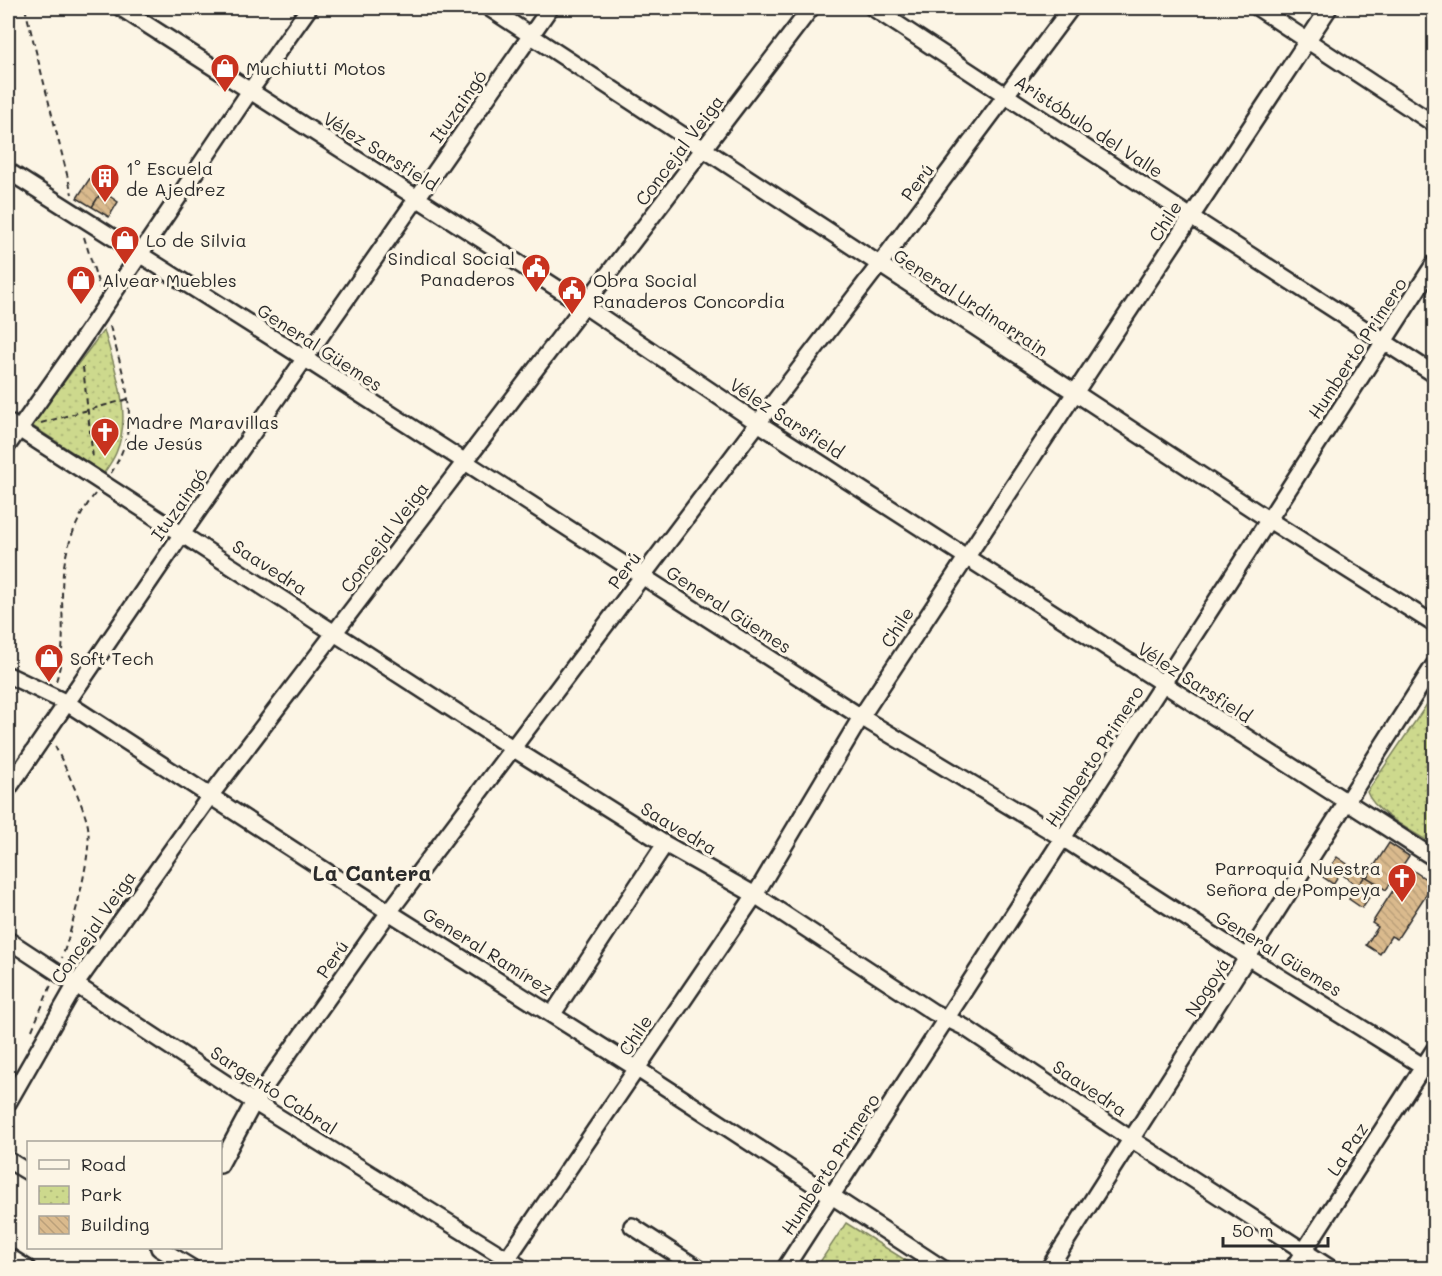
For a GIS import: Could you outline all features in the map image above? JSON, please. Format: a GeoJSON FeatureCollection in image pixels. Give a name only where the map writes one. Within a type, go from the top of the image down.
{"type":"FeatureCollection","features":[{"type":"Feature","properties":{"kind":"street","name":"Vélez Sarsfield"},"geometry":{"type":"LineString","coordinates":[[121,8],[585,306],[758,423],[1434,858]]}},
{"type":"Feature","properties":{"kind":"street"},"geometry":{"type":"LineString","coordinates":[[8,445],[13,425],[80,343],[250,91],[309,8]]}},
{"type":"Feature","properties":{"kind":"street","name":"General Urdinarrain"},"geometry":{"type":"LineString","coordinates":[[489,8],[1269,520],[1434,624]]}},
{"type":"Feature","properties":{"kind":"street","name":"Ituzaingó"},"geometry":{"type":"LineString","coordinates":[[8,789],[304,358],[550,8]]}},
{"type":"Feature","properties":{"kind":"street","name":"Concejal Veiga"},"geometry":{"type":"LineString","coordinates":[[8,1103],[76,984],[210,796],[336,634],[811,8]]}},
{"type":"Feature","properties":{"kind":"street","name":"Aristóbulo del Valle"},"geometry":{"type":"LineString","coordinates":[[873,8],[1434,374]]}},
{"type":"Feature","properties":{"kind":"street","name":"Perú"},"geometry":{"type":"LineString","coordinates":[[222,1161],[254,1102],[389,912],[1071,8]]}},
{"type":"Feature","properties":{"kind":"street"},"geometry":{"type":"LineString","coordinates":[[1258,8],[1434,124]]}},
{"type":"Feature","properties":{"kind":"street","name":"Chile"},"geometry":{"type":"LineString","coordinates":[[504,1264],[755,895],[861,717],[1329,8]]}},
{"type":"Feature","properties":{"kind":"street","name":"General Güemes"},"geometry":{"type":"LineString","coordinates":[[8,171],[304,358],[861,717],[1064,839],[1429,1070]]}},
{"type":"Feature","properties":{"kind":"street","name":"Humberto Primero"},"geometry":{"type":"LineString","coordinates":[[785,1269],[1434,264]]}},
{"type":"Feature","properties":{"kind":"street","name":"Saavedra"},"geometry":{"type":"LineString","coordinates":[[13,425],[514,749],[665,844],[755,895],[933,1012],[947,1017],[1330,1269]]}},
{"type":"Feature","properties":{"kind":"street","name":"Nogoyá"},"geometry":{"type":"LineString","coordinates":[[1049,1269],[1434,665]]}},
{"type":"Feature","properties":{"kind":"street","name":"General Ramírez"},"geometry":{"type":"LineString","coordinates":[[10,681],[67,703],[389,912],[636,1068],[942,1269]]}},
{"type":"Feature","properties":{"kind":"street"},"geometry":{"type":"LineString","coordinates":[[552,1015],[665,844]]}},
{"type":"Feature","properties":{"kind":"street","name":"Sargento Cabral"},"geometry":{"type":"LineString","coordinates":[[8,940],[504,1264],[522,1269]]}},
{"type":"Feature","properties":{"kind":"street","name":"La Paz"},"geometry":{"type":"LineString","coordinates":[[1293,1269],[1429,1070],[1434,1050]]}},
{"type":"Feature","properties":{"kind":"street"},"geometry":{"type":"LineString","coordinates":[[8,1160],[27,1171]]}},
{"type":"Feature","properties":{"kind":"street"},"geometry":{"type":"LineString","coordinates":[[632,1226],[698,1269]]}},
{"type":"Feature","properties":{"kind":"street"},"geometry":{"type":"LineString","coordinates":[[168,1255],[192,1269]]}},
{"type":"Feature","properties":{"kind":"street"},"geometry":{"type":"LineString","coordinates":[[8,1256],[27,1269]]}},
{"type":"Feature","properties":{"kind":"path"},"geometry":{"type":"LineString","coordinates":[[25,8],[72,193]]}},
{"type":"Feature","properties":{"kind":"path"},"geometry":{"type":"LineString","coordinates":[[51,698],[62,662],[64,566],[76,524],[99,482],[121,458],[127,441],[131,414],[104,305],[78,216]]}},
{"type":"Feature","properties":{"kind":"path"},"geometry":{"type":"LineString","coordinates":[[80,343],[87,410],[99,482]]}},
{"type":"Feature","properties":{"kind":"path"},"geometry":{"type":"LineString","coordinates":[[42,423],[128,399]]}},
{"type":"Feature","properties":{"kind":"path"},"geometry":{"type":"LineString","coordinates":[[30,1035],[65,947],[88,849],[88,824],[48,731]]}},
{"type":"Feature","properties":{"kind":"green space"},"geometry":{"type":"Polygon","coordinates":[[[104,330],[117,376],[123,407],[123,423],[116,453],[104,473],[31,425],[104,330]]]}},
{"type":"Feature","properties":{"kind":"green space"},"geometry":{"type":"Polygon","coordinates":[[[1434,694],[1434,845],[1387,815],[1371,800],[1367,792],[1434,694]]]}},
{"type":"Feature","properties":{"kind":"green space"},"geometry":{"type":"Polygon","coordinates":[[[846,1223],[918,1268],[816,1268],[846,1223]]]}},
{"type":"Feature","properties":{"kind":"building"},"geometry":{"type":"Polygon","coordinates":[[[94,172],[108,181],[92,207],[77,198],[94,172]]]}},
{"type":"Feature","properties":{"kind":"building","name":"1° Escuela de Ajedrez"},"geometry":{"type":"Polygon","coordinates":[[[102,191],[118,202],[109,217],[92,207],[102,191]]]}},
{"type":"Feature","properties":{"kind":"building"},"geometry":{"type":"Polygon","coordinates":[[[1389,843],[1409,856],[1386,890],[1367,877],[1389,843]]]}},
{"type":"Feature","properties":{"kind":"building"},"geometry":{"type":"Polygon","coordinates":[[[1337,857],[1365,876],[1358,886],[1340,873],[1333,884],[1323,877],[1337,857]]]}},
{"type":"Feature","properties":{"kind":"building","name":"Parroquia Nuestra Señora de Pompeya"},"geometry":{"type":"Polygon","coordinates":[[[1408,867],[1433,884],[1397,939],[1391,936],[1380,954],[1366,945],[1378,927],[1372,923],[1408,867]]]}},
{"type":"Feature","properties":{"kind":"building"},"geometry":{"type":"Polygon","coordinates":[[[1365,876],[1378,884],[1362,908],[1349,899],[1365,876]]]}},
{"type":"Feature","properties":{"kind":"place","name":"Muchiutti Motos"},"geometry":{"type":"Point","coordinates":[225,94]}},
{"type":"Feature","properties":{"kind":"place","name":"1° Escuela de Ajedrez"},"geometry":{"type":"Point","coordinates":[105,204]}},
{"type":"Feature","properties":{"kind":"place","name":"Lo de Silvia"},"geometry":{"type":"Point","coordinates":[125,266]}},
{"type":"Feature","properties":{"kind":"place","name":"Sindical Social Panaderos"},"geometry":{"type":"Point","coordinates":[536,294]}},
{"type":"Feature","properties":{"kind":"place","name":"Alvear Muebles"},"geometry":{"type":"Point","coordinates":[81,306]}},
{"type":"Feature","properties":{"kind":"place","name":"Obra Social Panaderos Concordia"},"geometry":{"type":"Point","coordinates":[572,316]}},
{"type":"Feature","properties":{"kind":"place","name":"Madre Maravillas de Jesús"},"geometry":{"type":"Point","coordinates":[105,458]}},
{"type":"Feature","properties":{"kind":"place","name":"Soft Tech"},"geometry":{"type":"Point","coordinates":[49,684]}},
{"type":"Feature","properties":{"kind":"place","name":"Parroquia Nuestra Señora de Pompeya"},"geometry":{"type":"Point","coordinates":[1402,904]}},
{"type":"Feature","properties":{"kind":"district","name":"La Cantera"},"geometry":{"type":"Point","coordinates":[372,872]}}]}
